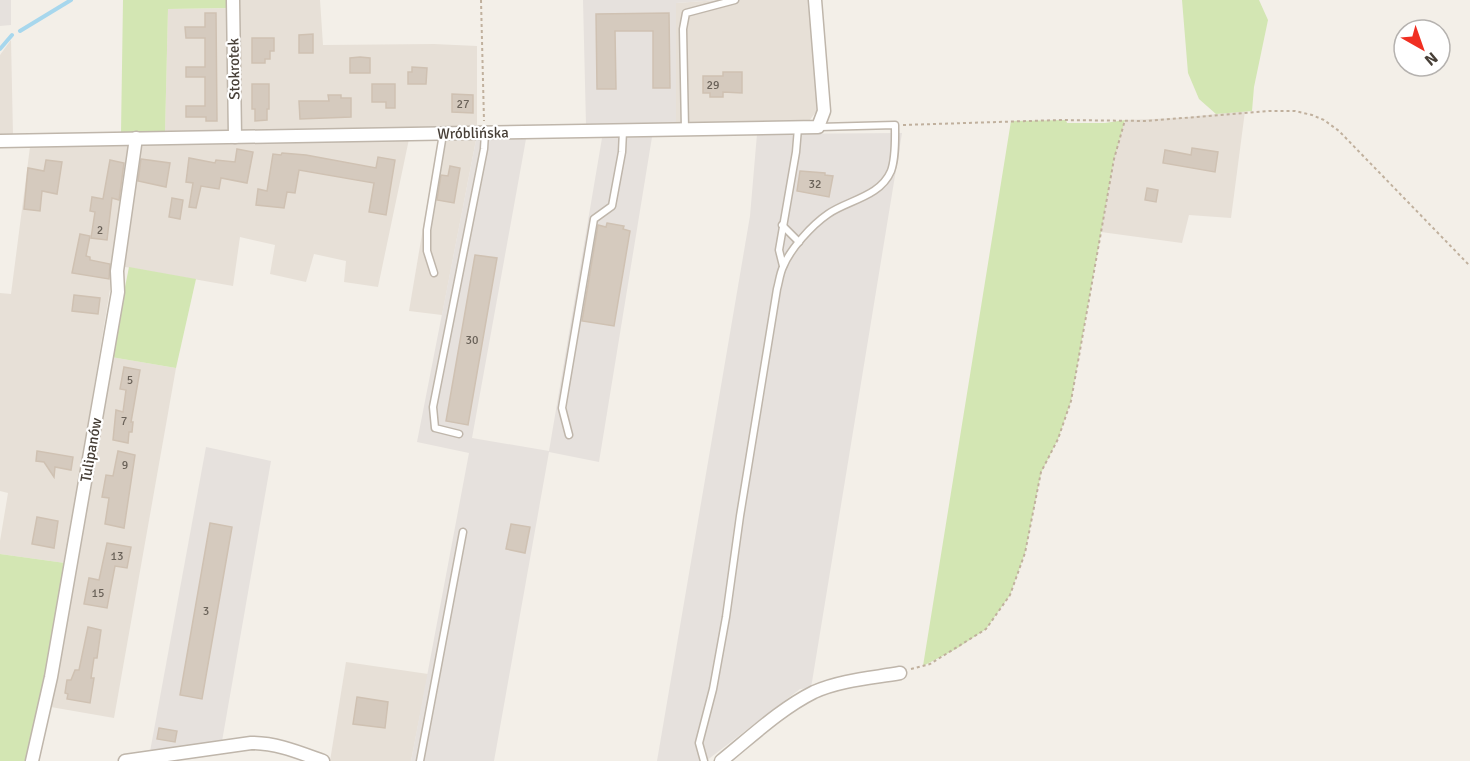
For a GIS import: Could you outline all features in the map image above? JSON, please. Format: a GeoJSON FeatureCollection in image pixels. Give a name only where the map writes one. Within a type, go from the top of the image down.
{"type":"FeatureCollection","features":[{"type":"Feature","properties":{"kind":"street","name":"Stokrotek"},"geometry":{"type":"LineString","coordinates":[[233,0],[235,137]]}},
{"type":"Feature","properties":{"kind":"street"},"geometry":{"type":"LineString","coordinates":[[815,0],[824,111],[818,127]]}},
{"type":"Feature","properties":{"kind":"street","name":"Wróblińska"},"geometry":{"type":"LineString","coordinates":[[0,141],[818,127]]}},
{"type":"Feature","properties":{"kind":"street","name":"Tulipanów"},"geometry":{"type":"LineString","coordinates":[[32,761],[51,677],[118,292],[117,271],[136,138]]}},
{"type":"Feature","properties":{"kind":"street"},"geometry":{"type":"LineString","coordinates":[[721,761],[787,709],[816,692],[840,683],[900,673]]}},
{"type":"Feature","properties":{"kind":"street"},"geometry":{"type":"LineString","coordinates":[[125,761],[189,750],[259,743],[284,747],[323,761]]}},
{"type":"Feature","properties":{"kind":"lane"},"geometry":{"type":"LineString","coordinates":[[686,129],[683,29],[686,13],[735,0]]}},
{"type":"Feature","properties":{"kind":"lane"},"geometry":{"type":"LineString","coordinates":[[704,761],[699,743],[713,689],[726,617],[740,516],[777,289],[783,266],[799,242],[816,224],[829,213],[869,194],[880,186],[891,171],[896,125],[818,127]]}},
{"type":"Feature","properties":{"kind":"lane"},"geometry":{"type":"LineString","coordinates":[[783,266],[779,250],[796,152],[798,127]]}},
{"type":"Feature","properties":{"kind":"lane"},"geometry":{"type":"LineString","coordinates":[[569,435],[562,408],[594,219],[612,207],[622,152],[623,130]]}},
{"type":"Feature","properties":{"kind":"lane"},"geometry":{"type":"LineString","coordinates":[[459,434],[435,428],[433,407],[484,149],[485,133]]}},
{"type":"Feature","properties":{"kind":"lane"},"geometry":{"type":"LineString","coordinates":[[434,273],[427,251],[427,230],[443,134]]}},
{"type":"Feature","properties":{"kind":"lane"},"geometry":{"type":"LineString","coordinates":[[782,225],[799,242]]}},
{"type":"Feature","properties":{"kind":"lane"},"geometry":{"type":"LineString","coordinates":[[420,761],[463,532]]}},
{"type":"Feature","properties":{"kind":"path"},"geometry":{"type":"LineString","coordinates":[[481,0],[485,133]]}},
{"type":"Feature","properties":{"kind":"path"},"geometry":{"type":"LineString","coordinates":[[896,125],[1060,120],[1146,121],[1295,111],[1324,120],[1340,131],[1470,266]]}},
{"type":"Feature","properties":{"kind":"path"},"geometry":{"type":"LineString","coordinates":[[900,673],[930,664],[986,629],[1010,595],[1025,553],[1041,472],[1058,439],[1071,400],[1114,159],[1125,120]]}},
{"type":"Feature","properties":{"kind":"shaded area"},"geometry":{"type":"Polygon","coordinates":[[[0,0],[11,0],[11,25],[0,26],[0,0]]]}},
{"type":"Feature","properties":{"kind":"shaded area"},"geometry":{"type":"Polygon","coordinates":[[[239,0],[320,0],[323,45],[477,46],[477,126],[165,133],[168,9],[239,8],[239,0]]]}},
{"type":"Feature","properties":{"kind":"shaded area"},"geometry":{"type":"Polygon","coordinates":[[[583,0],[719,0],[676,3],[676,124],[586,125],[583,0]]]}},
{"type":"Feature","properties":{"kind":"shaded area"},"geometry":{"type":"Polygon","coordinates":[[[719,0],[808,0],[819,108],[809,121],[676,124],[676,3],[719,0]]]}},
{"type":"Feature","properties":{"kind":"shaded area"},"geometry":{"type":"Polygon","coordinates":[[[11,40],[13,136],[0,136],[0,55],[11,40]]]}},
{"type":"Feature","properties":{"kind":"shaded area"},"geometry":{"type":"Polygon","coordinates":[[[1245,111],[1231,218],[1189,215],[1182,243],[1101,232],[1114,159],[1125,120],[1179,118],[1245,111]]]}},
{"type":"Feature","properties":{"kind":"shaded area"},"geometry":{"type":"Polygon","coordinates":[[[902,133],[811,688],[800,689],[706,761],[657,761],[750,216],[757,134],[902,133]]]}},
{"type":"Feature","properties":{"kind":"shaded area"},"geometry":{"type":"Polygon","coordinates":[[[652,137],[599,462],[549,452],[494,761],[411,761],[469,453],[417,442],[476,140],[526,139],[472,438],[549,451],[602,138],[652,137]]]}},
{"type":"Feature","properties":{"kind":"shaded area"},"geometry":{"type":"Polygon","coordinates":[[[409,139],[378,287],[344,282],[346,261],[314,254],[306,282],[270,274],[275,245],[240,237],[233,286],[114,265],[65,563],[0,554],[8,493],[0,491],[0,293],[11,294],[30,147],[409,139]]]}},
{"type":"Feature","properties":{"kind":"shaded area"},"geometry":{"type":"Polygon","coordinates":[[[438,140],[476,140],[442,315],[409,311],[438,140]]]}},
{"type":"Feature","properties":{"kind":"shaded area"},"geometry":{"type":"Polygon","coordinates":[[[111,357],[176,368],[114,718],[45,706],[51,677],[61,660],[111,357]]]}},
{"type":"Feature","properties":{"kind":"shaded area"},"geometry":{"type":"Polygon","coordinates":[[[206,447],[271,461],[221,747],[149,757],[206,447]]]}},
{"type":"Feature","properties":{"kind":"shaded area"},"geometry":{"type":"Polygon","coordinates":[[[346,662],[428,674],[411,761],[330,761],[346,662]]]}},
{"type":"Feature","properties":{"kind":"green space"},"geometry":{"type":"Polygon","coordinates":[[[123,0],[229,0],[229,8],[168,9],[165,133],[121,133],[123,0]]]}},
{"type":"Feature","properties":{"kind":"green space"},"geometry":{"type":"Polygon","coordinates":[[[1182,0],[1259,0],[1268,20],[1254,87],[1252,111],[1216,114],[1199,99],[1188,73],[1182,0]]]}},
{"type":"Feature","properties":{"kind":"green space"},"geometry":{"type":"Polygon","coordinates":[[[1066,120],[1067,123],[1105,123],[1125,120],[1114,159],[1071,401],[1058,439],[1041,473],[1025,553],[1010,595],[986,629],[956,649],[923,666],[1011,121],[1066,120]]]}},
{"type":"Feature","properties":{"kind":"green space"},"geometry":{"type":"Polygon","coordinates":[[[129,267],[196,279],[176,368],[111,357],[129,267]]]}},
{"type":"Feature","properties":{"kind":"green space"},"geometry":{"type":"Polygon","coordinates":[[[0,554],[65,563],[32,761],[0,761],[0,554]]]}},
{"type":"Feature","properties":{"kind":"building"},"geometry":{"type":"Polygon","coordinates":[[[205,13],[216,13],[217,121],[206,121],[206,117],[186,117],[186,106],[205,106],[205,77],[186,77],[186,67],[205,67],[205,38],[186,38],[185,27],[205,27],[205,13]]]}},
{"type":"Feature","properties":{"kind":"building"},"geometry":{"type":"Polygon","coordinates":[[[669,13],[670,88],[653,88],[653,31],[615,31],[616,89],[597,89],[596,14],[669,13]]]}},
{"type":"Feature","properties":{"kind":"building"},"geometry":{"type":"Polygon","coordinates":[[[313,34],[313,53],[299,53],[299,35],[313,34]]]}},
{"type":"Feature","properties":{"kind":"building"},"geometry":{"type":"Polygon","coordinates":[[[252,38],[274,38],[274,51],[270,51],[270,59],[265,59],[265,63],[252,63],[252,38]]]}},
{"type":"Feature","properties":{"kind":"building"},"geometry":{"type":"Polygon","coordinates":[[[350,58],[370,58],[370,73],[350,73],[350,58]]]}},
{"type":"Feature","properties":{"kind":"building"},"geometry":{"type":"Polygon","coordinates":[[[412,67],[427,68],[426,84],[408,84],[408,72],[412,72],[412,67]]]}},
{"type":"Feature","properties":{"kind":"building"},"geometry":{"type":"Polygon","coordinates":[[[723,72],[742,72],[742,93],[723,92],[723,97],[710,97],[710,93],[703,93],[703,76],[723,76],[723,72]]]}},
{"type":"Feature","properties":{"kind":"building"},"geometry":{"type":"Polygon","coordinates":[[[252,84],[269,84],[267,120],[255,121],[255,109],[252,109],[252,84]]]}},
{"type":"Feature","properties":{"kind":"building"},"geometry":{"type":"Polygon","coordinates":[[[372,84],[395,84],[395,108],[386,108],[386,102],[372,102],[372,84]]]}},
{"type":"Feature","properties":{"kind":"building"},"geometry":{"type":"Polygon","coordinates":[[[452,94],[473,95],[473,113],[452,112],[452,94]]]}},
{"type":"Feature","properties":{"kind":"building"},"geometry":{"type":"Polygon","coordinates":[[[328,95],[351,98],[351,117],[300,119],[299,101],[329,101],[328,95]]]}},
{"type":"Feature","properties":{"kind":"building"},"geometry":{"type":"Polygon","coordinates":[[[1192,148],[1218,152],[1215,172],[1163,163],[1165,150],[1191,155],[1192,148]]]}},
{"type":"Feature","properties":{"kind":"building"},"geometry":{"type":"Polygon","coordinates":[[[237,149],[253,152],[247,183],[221,178],[219,189],[201,186],[196,208],[189,207],[193,183],[186,182],[189,158],[215,163],[216,160],[235,162],[237,149]]]}},
{"type":"Feature","properties":{"kind":"building"},"geometry":{"type":"Polygon","coordinates":[[[282,153],[306,155],[376,168],[378,157],[395,160],[386,215],[369,212],[374,183],[299,170],[295,193],[287,192],[284,208],[256,205],[258,189],[267,191],[273,154],[281,155],[282,153]]]}},
{"type":"Feature","properties":{"kind":"building"},"geometry":{"type":"Polygon","coordinates":[[[141,159],[170,163],[166,187],[138,181],[141,159]]]}},
{"type":"Feature","properties":{"kind":"building"},"geometry":{"type":"Polygon","coordinates":[[[46,160],[62,162],[57,194],[42,191],[40,211],[24,209],[28,168],[44,171],[46,160]]]}},
{"type":"Feature","properties":{"kind":"building"},"geometry":{"type":"Polygon","coordinates":[[[110,160],[124,163],[119,200],[112,198],[107,240],[91,238],[95,212],[90,211],[92,197],[103,199],[110,160]]]}},
{"type":"Feature","properties":{"kind":"building"},"geometry":{"type":"Polygon","coordinates":[[[450,166],[460,168],[454,203],[437,200],[441,175],[448,176],[450,166]]]}},
{"type":"Feature","properties":{"kind":"building"},"geometry":{"type":"Polygon","coordinates":[[[800,171],[833,176],[829,197],[797,191],[800,171]]]}},
{"type":"Feature","properties":{"kind":"building"},"geometry":{"type":"Polygon","coordinates":[[[1147,188],[1158,190],[1156,202],[1145,200],[1147,188]]]}},
{"type":"Feature","properties":{"kind":"building"},"geometry":{"type":"Polygon","coordinates":[[[172,198],[183,200],[180,219],[169,217],[172,198]]]}},
{"type":"Feature","properties":{"kind":"building"},"geometry":{"type":"Polygon","coordinates":[[[607,223],[624,226],[623,229],[630,231],[614,326],[582,321],[598,225],[606,227],[607,223]]]}},
{"type":"Feature","properties":{"kind":"building"},"geometry":{"type":"Polygon","coordinates":[[[80,234],[90,236],[86,256],[90,257],[90,260],[110,264],[109,279],[72,273],[80,234]]]}},
{"type":"Feature","properties":{"kind":"building"},"geometry":{"type":"Polygon","coordinates":[[[475,255],[497,258],[468,425],[446,421],[475,255]]]}},
{"type":"Feature","properties":{"kind":"building"},"geometry":{"type":"Polygon","coordinates":[[[74,295],[100,298],[98,314],[72,311],[74,295]]]}},
{"type":"Feature","properties":{"kind":"building"},"geometry":{"type":"Polygon","coordinates":[[[124,367],[140,370],[131,422],[133,422],[132,432],[129,432],[128,443],[113,440],[116,410],[123,412],[126,390],[120,389],[124,367]]]}},
{"type":"Feature","properties":{"kind":"building"},"geometry":{"type":"Polygon","coordinates":[[[37,451],[73,457],[71,470],[55,467],[54,477],[44,462],[36,461],[37,451]]]}},
{"type":"Feature","properties":{"kind":"building"},"geometry":{"type":"Polygon","coordinates":[[[118,451],[135,455],[124,528],[105,524],[109,498],[102,497],[106,475],[113,476],[118,451]]]}},
{"type":"Feature","properties":{"kind":"building"},"geometry":{"type":"Polygon","coordinates":[[[37,517],[58,521],[54,548],[32,544],[37,517]]]}},
{"type":"Feature","properties":{"kind":"building"},"geometry":{"type":"Polygon","coordinates":[[[210,523],[232,527],[202,699],[180,695],[210,523]]]}},
{"type":"Feature","properties":{"kind":"building"},"geometry":{"type":"Polygon","coordinates":[[[511,524],[530,527],[525,553],[506,549],[511,524]]]}},
{"type":"Feature","properties":{"kind":"building"},"geometry":{"type":"Polygon","coordinates":[[[107,543],[131,547],[127,568],[115,566],[107,608],[84,604],[89,578],[99,580],[107,543]]]}},
{"type":"Feature","properties":{"kind":"building"},"geometry":{"type":"Polygon","coordinates":[[[88,627],[101,630],[97,658],[94,658],[90,703],[67,699],[68,694],[65,693],[67,680],[71,680],[75,670],[79,670],[88,627]]]}},
{"type":"Feature","properties":{"kind":"building"},"geometry":{"type":"Polygon","coordinates":[[[357,697],[388,702],[385,728],[353,724],[357,697]]]}},
{"type":"Feature","properties":{"kind":"building"},"geometry":{"type":"Polygon","coordinates":[[[159,728],[177,731],[175,742],[157,739],[159,728]]]}},
{"type":"Feature","properties":{"kind":"waterway"},"geometry":{"type":"LineString","coordinates":[[20,31],[71,0]]}},
{"type":"Feature","properties":{"kind":"waterway"},"geometry":{"type":"LineString","coordinates":[[0,49],[12,35]]}}]}
